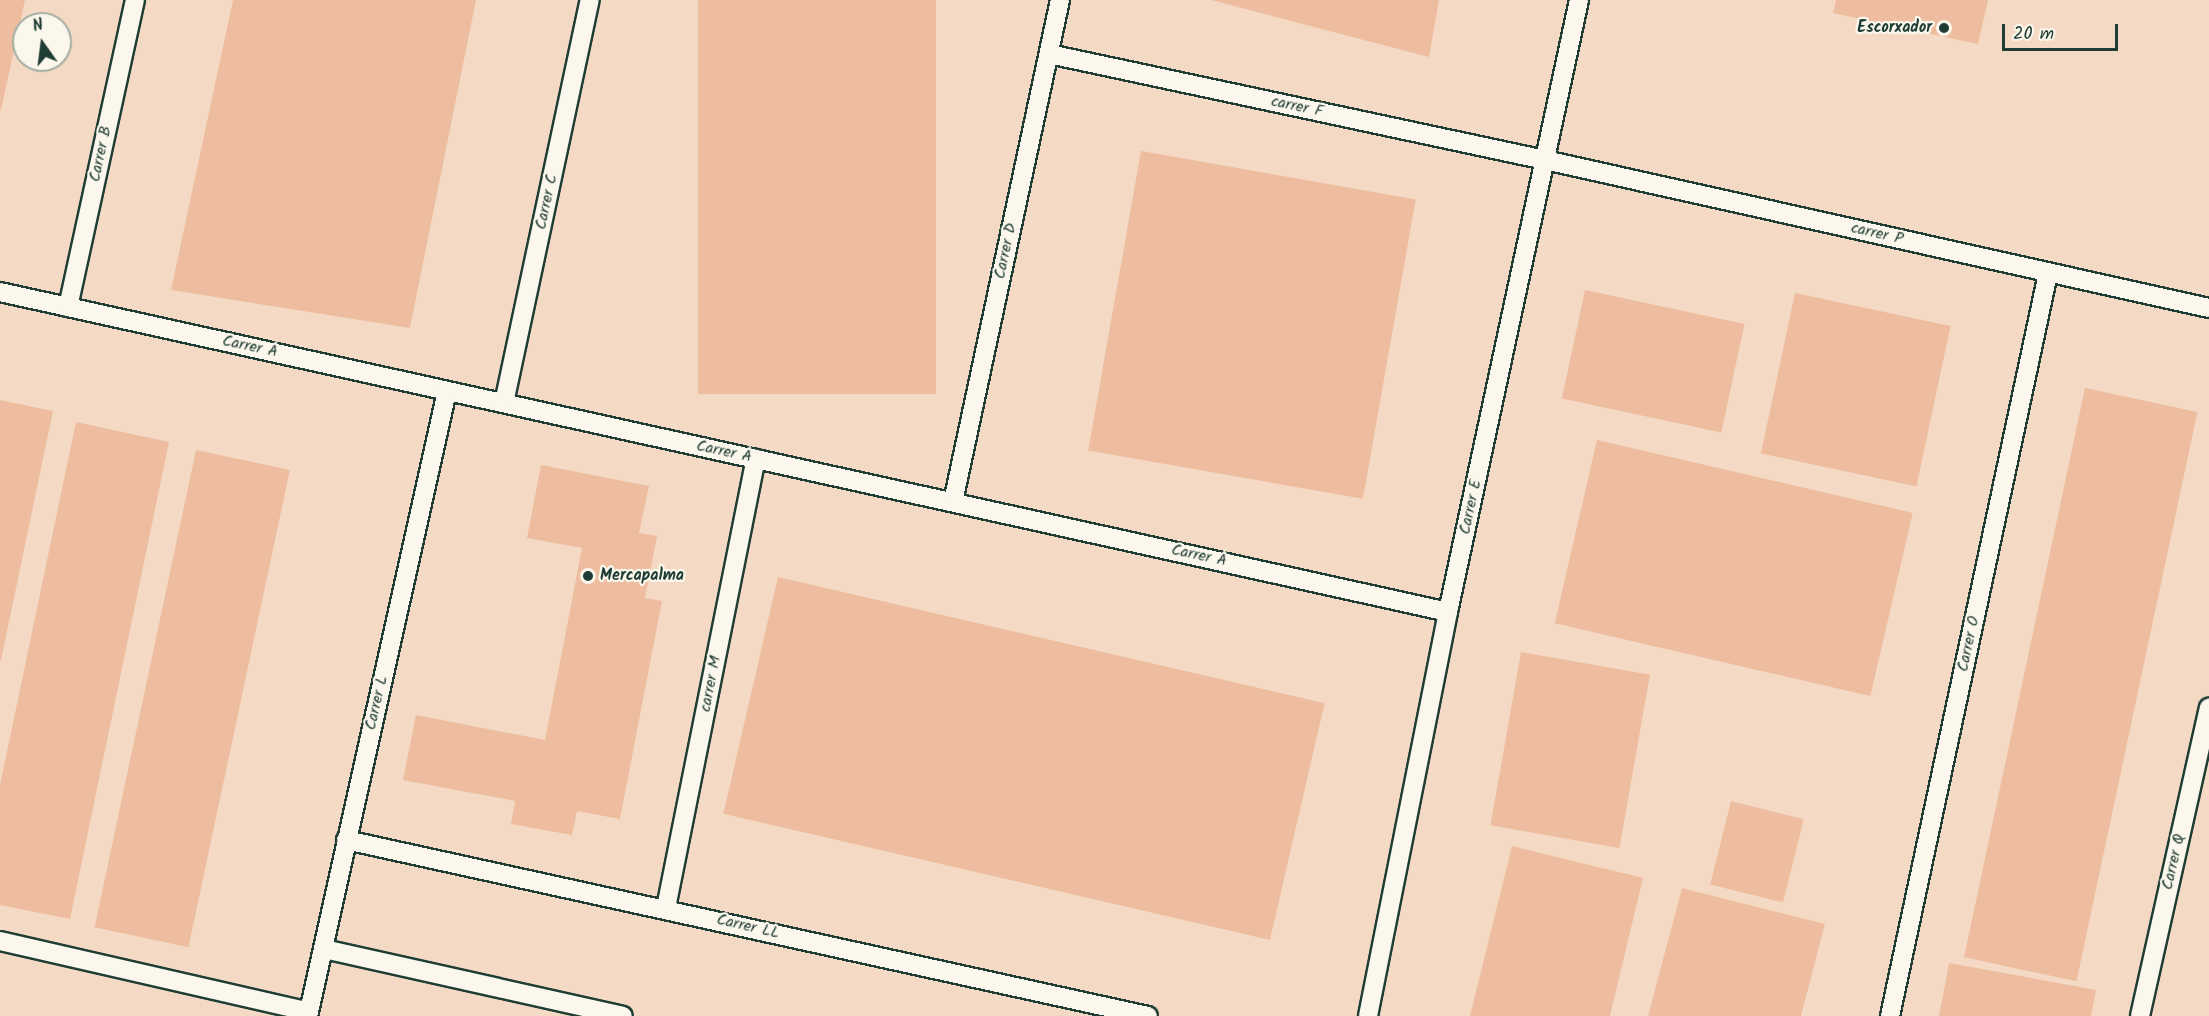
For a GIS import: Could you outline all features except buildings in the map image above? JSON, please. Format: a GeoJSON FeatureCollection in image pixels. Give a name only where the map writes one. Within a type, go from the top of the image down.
{"type":"FeatureCollection","features":[{"type":"Feature","properties":{"kind":"lane","name":"Carrer B"},"geometry":{"type":"LineString","coordinates":[[68,307],[135,0]]}},
{"type":"Feature","properties":{"kind":"lane","name":"Carrer C"},"geometry":{"type":"LineString","coordinates":[[504,403],[590,0]]}},
{"type":"Feature","properties":{"kind":"lane","name":"Carrer D"},"geometry":{"type":"LineString","coordinates":[[953,502],[1060,0]]}},
{"type":"Feature","properties":{"kind":"lane","name":"Carrer E"},"geometry":{"type":"LineString","coordinates":[[1368,1016],[1448,612],[1579,0]]}},
{"type":"Feature","properties":{"kind":"lane","name":"carrer F"},"geometry":{"type":"LineString","coordinates":[[1049,54],[1545,160]]}},
{"type":"Feature","properties":{"kind":"lane","name":"carrer P"},"geometry":{"type":"LineString","coordinates":[[1545,160],[2209,308]]}},
{"type":"Feature","properties":{"kind":"lane","name":"Carrer O"},"geometry":{"type":"LineString","coordinates":[[1890,1016],[2048,273]]}},
{"type":"Feature","properties":{"kind":"lane","name":"Carrer A"},"geometry":{"type":"LineString","coordinates":[[0,292],[1448,612]]}},
{"type":"Feature","properties":{"kind":"lane","name":"Carrer L"},"geometry":{"type":"LineString","coordinates":[[309,1014],[447,391]]}},
{"type":"Feature","properties":{"kind":"lane","name":"carrer M"},"geometry":{"type":"LineString","coordinates":[[666,908],[756,459]]}},
{"type":"Feature","properties":{"kind":"lane","name":"Carrer Q"},"geometry":{"type":"LineString","coordinates":[[2140,1016],[2209,708]]}},
{"type":"Feature","properties":{"kind":"lane","name":"Carrer LL"},"geometry":{"type":"LineString","coordinates":[[346,840],[666,908],[1148,1016]]}},
{"type":"Feature","properties":{"kind":"lane"},"geometry":{"type":"LineString","coordinates":[[0,941],[309,1014]]}},
{"type":"Feature","properties":{"kind":"lane"},"geometry":{"type":"LineString","coordinates":[[324,949],[623,1016]]}},
{"type":"Feature","properties":{"kind":"shaded area","name":"Mercapalma"},"geometry":{"type":"Polygon","coordinates":[[[0,0],[2209,0],[2209,1016],[0,1016],[0,0]]]}},
{"type":"Feature","properties":{"kind":"place","name":"Escorxador"},"geometry":{"type":"Point","coordinates":[1944,28]}},
{"type":"Feature","properties":{"kind":"place","name":"Mercapalma"},"geometry":{"type":"Point","coordinates":[588,576]}}]}
